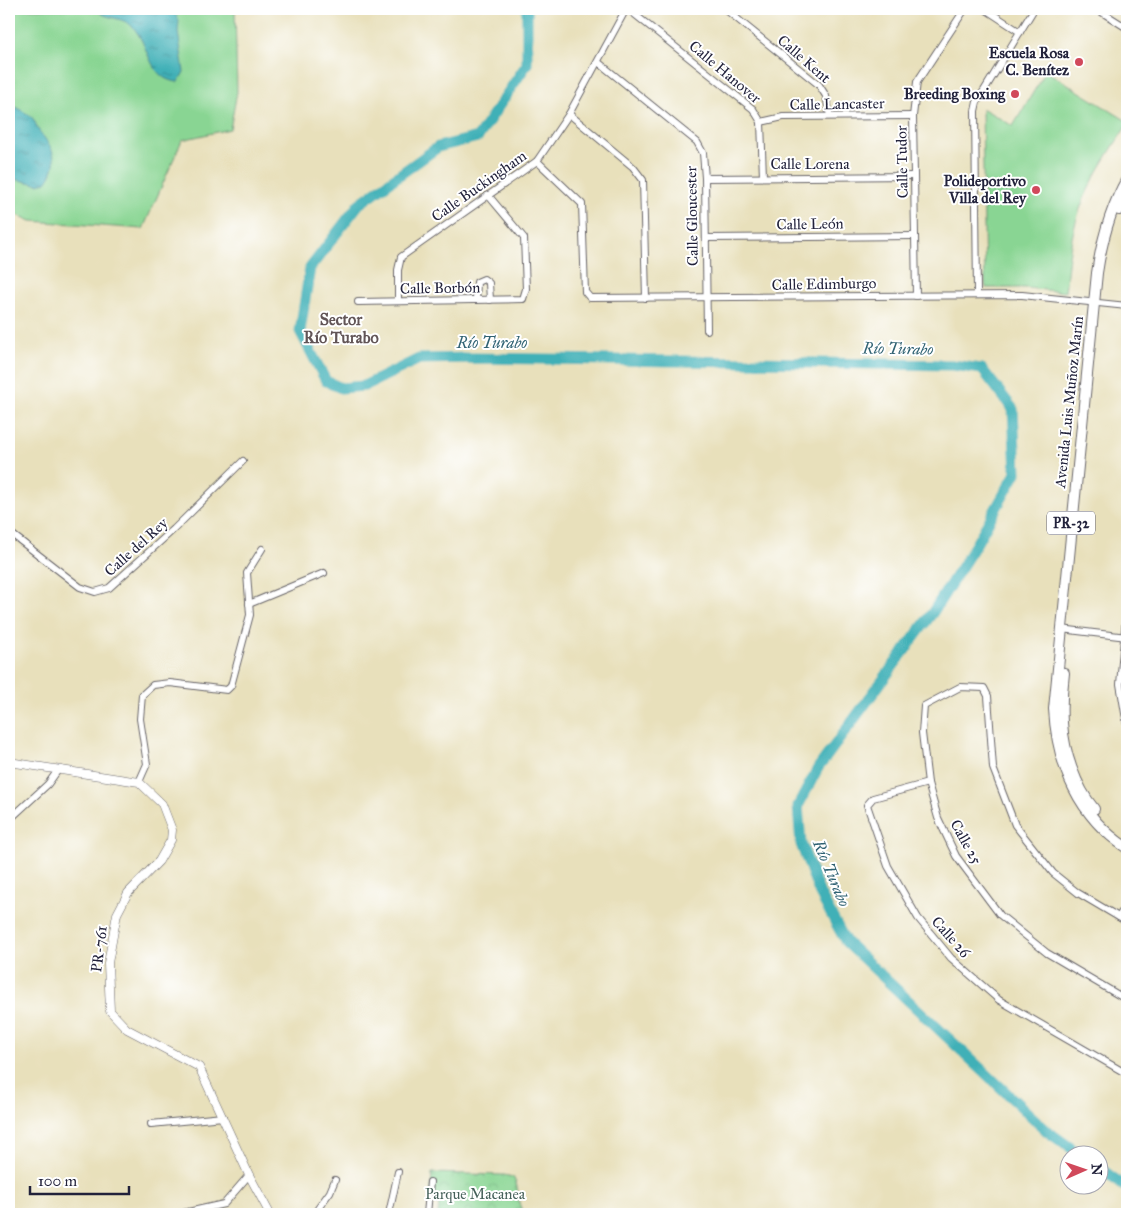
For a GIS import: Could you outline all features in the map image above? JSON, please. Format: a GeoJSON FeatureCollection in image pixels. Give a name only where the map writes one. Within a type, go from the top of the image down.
{"type":"FeatureCollection","features":[{"type":"Feature","properties":{"kind":"main road","name":"Avenida Luis Muñoz Marín"},"geometry":{"type":"LineString","coordinates":[[1127,179],[1104,231],[1098,265],[1097,303],[1064,630],[1054,709],[1056,731],[1064,767],[1073,789],[1088,811],[1106,831],[1127,848]]}},
{"type":"Feature","properties":{"kind":"main road","name":"Avenida Luis Muñoz Marín"},"geometry":{"type":"LineString","coordinates":[[1097,303],[1108,247],[1120,206],[1127,194]]}},
{"type":"Feature","properties":{"kind":"main road","name":"Avenida Luis Muñoz Marín"},"geometry":{"type":"LineString","coordinates":[[1064,630],[1062,722],[1063,736],[1071,766],[1092,806],[1108,824],[1127,840]]}},
{"type":"Feature","properties":{"kind":"street","name":"Calle Buckingham"},"geometry":{"type":"LineString","coordinates":[[398,301],[398,270],[402,257],[537,161],[569,114],[627,9]]}},
{"type":"Feature","properties":{"kind":"street","name":"Calle Hanover"},"geometry":{"type":"LineString","coordinates":[[627,9],[753,109],[762,122],[762,177]]}},
{"type":"Feature","properties":{"kind":"street","name":"Calle Kent"},"geometry":{"type":"LineString","coordinates":[[724,9],[819,85],[826,96],[830,116]]}},
{"type":"Feature","properties":{"kind":"street"},"geometry":{"type":"LineString","coordinates":[[984,9],[1020,32]]}},
{"type":"Feature","properties":{"kind":"street"},"geometry":{"type":"LineString","coordinates":[[977,294],[974,111],[977,102],[1034,9]]}},
{"type":"Feature","properties":{"kind":"street"},"geometry":{"type":"LineString","coordinates":[[1097,9],[1127,28]]}},
{"type":"Feature","properties":{"kind":"street","name":"Calle Tudor"},"geometry":{"type":"LineString","coordinates":[[916,296],[913,116],[917,82],[964,10]]}},
{"type":"Feature","properties":{"kind":"street","name":"Calle Gloucester"},"geometry":{"type":"LineString","coordinates":[[598,62],[697,142],[703,154],[707,330]]}},
{"type":"Feature","properties":{"kind":"street"},"geometry":{"type":"LineString","coordinates":[[569,114],[633,166],[643,180],[646,298]]}},
{"type":"Feature","properties":{"kind":"street","name":"Calle Lancaster"},"geometry":{"type":"LineString","coordinates":[[762,122],[783,117],[913,116]]}},
{"type":"Feature","properties":{"kind":"street","name":"Calle Edimburgo"},"geometry":{"type":"LineString","coordinates":[[537,161],[582,204],[585,292],[590,298],[977,294],[1022,295],[1127,306]]}},
{"type":"Feature","properties":{"kind":"street","name":"Calle Lorena"},"geometry":{"type":"LineString","coordinates":[[705,178],[914,176]]}},
{"type":"Feature","properties":{"kind":"street","name":"Calle Borbón"},"geometry":{"type":"LineString","coordinates":[[358,302],[523,299],[526,288],[524,238],[488,195]]}},
{"type":"Feature","properties":{"kind":"street","name":"Calle León"},"geometry":{"type":"LineString","coordinates":[[706,238],[915,236]]}},
{"type":"Feature","properties":{"kind":"street"},"geometry":{"type":"LineString","coordinates":[[476,300],[477,282],[484,279],[489,283],[490,300]]}},
{"type":"Feature","properties":{"kind":"street","name":"Calle del Rey"},"geometry":{"type":"LineString","coordinates":[[9,532],[80,586],[95,592],[109,588],[174,529],[243,461]]}},
{"type":"Feature","properties":{"kind":"street"},"geometry":{"type":"LineString","coordinates":[[9,762],[139,782],[147,764],[140,719],[142,695],[153,685],[170,683],[227,690],[231,686],[250,616],[247,573],[262,550]]}},
{"type":"Feature","properties":{"kind":"street"},"geometry":{"type":"LineString","coordinates":[[249,604],[324,573]]}},
{"type":"Feature","properties":{"kind":"street"},"geometry":{"type":"LineString","coordinates":[[1127,606],[1126,637],[1120,684],[1127,725]]}},
{"type":"Feature","properties":{"kind":"street"},"geometry":{"type":"LineString","coordinates":[[1064,630],[1126,637]]}},
{"type":"Feature","properties":{"kind":"street","name":"Calle 25"},"geometry":{"type":"LineString","coordinates":[[1119,917],[1078,893],[1053,873],[1015,825],[993,768],[988,696],[984,688],[960,687],[924,706],[922,733],[928,783],[938,818],[956,856],[1000,915],[1047,953],[1127,1000]]}},
{"type":"Feature","properties":{"kind":"street"},"geometry":{"type":"LineString","coordinates":[[9,820],[48,784],[58,770]]}},
{"type":"Feature","properties":{"kind":"street","name":"PR-761"},"geometry":{"type":"LineString","coordinates":[[139,782],[162,804],[172,830],[171,840],[159,861],[128,893],[117,914],[108,963],[110,1010],[127,1029],[199,1066],[249,1175],[270,1214]]}},
{"type":"Feature","properties":{"kind":"street","name":"Calle 26"},"geometry":{"type":"LineString","coordinates":[[928,783],[873,798],[867,805],[888,866],[918,918],[951,958],[999,1000],[1127,1074]]}},
{"type":"Feature","properties":{"kind":"street"},"geometry":{"type":"LineString","coordinates":[[1127,903],[1119,917],[1127,922]]}},
{"type":"Feature","properties":{"kind":"street"},"geometry":{"type":"LineString","coordinates":[[152,1124],[223,1116]]}},
{"type":"Feature","properties":{"kind":"street"},"geometry":{"type":"LineString","coordinates":[[389,1214],[398,1172]]}},
{"type":"Feature","properties":{"kind":"street"},"geometry":{"type":"LineString","coordinates":[[179,1214],[224,1204],[249,1175]]}},
{"type":"Feature","properties":{"kind":"street"},"geometry":{"type":"LineString","coordinates":[[314,1214],[330,1192],[335,1180]]}},
{"type":"Feature","properties":{"kind":"street"},"geometry":{"type":"LineString","coordinates":[[427,1214],[430,1182]]}},
{"type":"Feature","properties":{"kind":"green space"},"geometry":{"type":"Polygon","coordinates":[[[9,9],[235,9],[237,92],[230,129],[182,140],[143,229],[31,221],[9,211],[9,9]]]}},
{"type":"Feature","properties":{"kind":"green space","name":"Polideportivo Villa del Rey"},"geometry":{"type":"Polygon","coordinates":[[[1046,71],[1127,121],[1127,125],[1100,168],[1083,201],[1071,242],[1065,292],[1026,288],[986,288],[982,108],[1013,126],[1046,71]]]}},
{"type":"Feature","properties":{"kind":"green space","name":"Parque Macanea"},"geometry":{"type":"Polygon","coordinates":[[[432,1173],[504,1175],[513,1177],[524,1214],[438,1214],[439,1204],[430,1203],[432,1173]]]}},
{"type":"Feature","properties":{"kind":"water"},"geometry":{"type":"Polygon","coordinates":[[[96,9],[172,9],[179,20],[178,32],[184,72],[178,82],[169,80],[156,70],[141,39],[132,26],[127,22],[100,13],[96,9]]]}},
{"type":"Feature","properties":{"kind":"water"},"geometry":{"type":"Polygon","coordinates":[[[9,102],[33,118],[39,131],[50,146],[54,156],[54,167],[46,182],[38,184],[9,178],[9,102]]]}},
{"type":"Feature","properties":{"kind":"waterway","name":"Río Turabo"},"geometry":{"type":"LineString","coordinates":[[527,9],[527,64],[478,137],[438,147],[359,204],[310,268],[300,331],[326,381],[341,388],[364,386],[419,359],[473,358],[952,365],[982,369],[1013,409],[1016,473],[976,544],[933,612],[818,768],[798,806],[801,844],[820,894],[846,942],[1047,1131],[1068,1146]]}},
{"type":"Feature","properties":{"kind":"waterway","name":"Río Turabo"},"geometry":{"type":"LineString","coordinates":[[1108,1174],[1127,1188]]}},
{"type":"Feature","properties":{"kind":"place","name":"Escuela Rosa C. Benítez"},"geometry":{"type":"Point","coordinates":[1079,62]}},
{"type":"Feature","properties":{"kind":"place","name":"Breeding Boxing"},"geometry":{"type":"Point","coordinates":[1015,94]}},
{"type":"Feature","properties":{"kind":"place","name":"Polideportivo Villa del Rey"},"geometry":{"type":"Point","coordinates":[1036,190]}},
{"type":"Feature","properties":{"kind":"district","name":"Sector Río Turabo"},"geometry":{"type":"Point","coordinates":[341,328]}}]}
